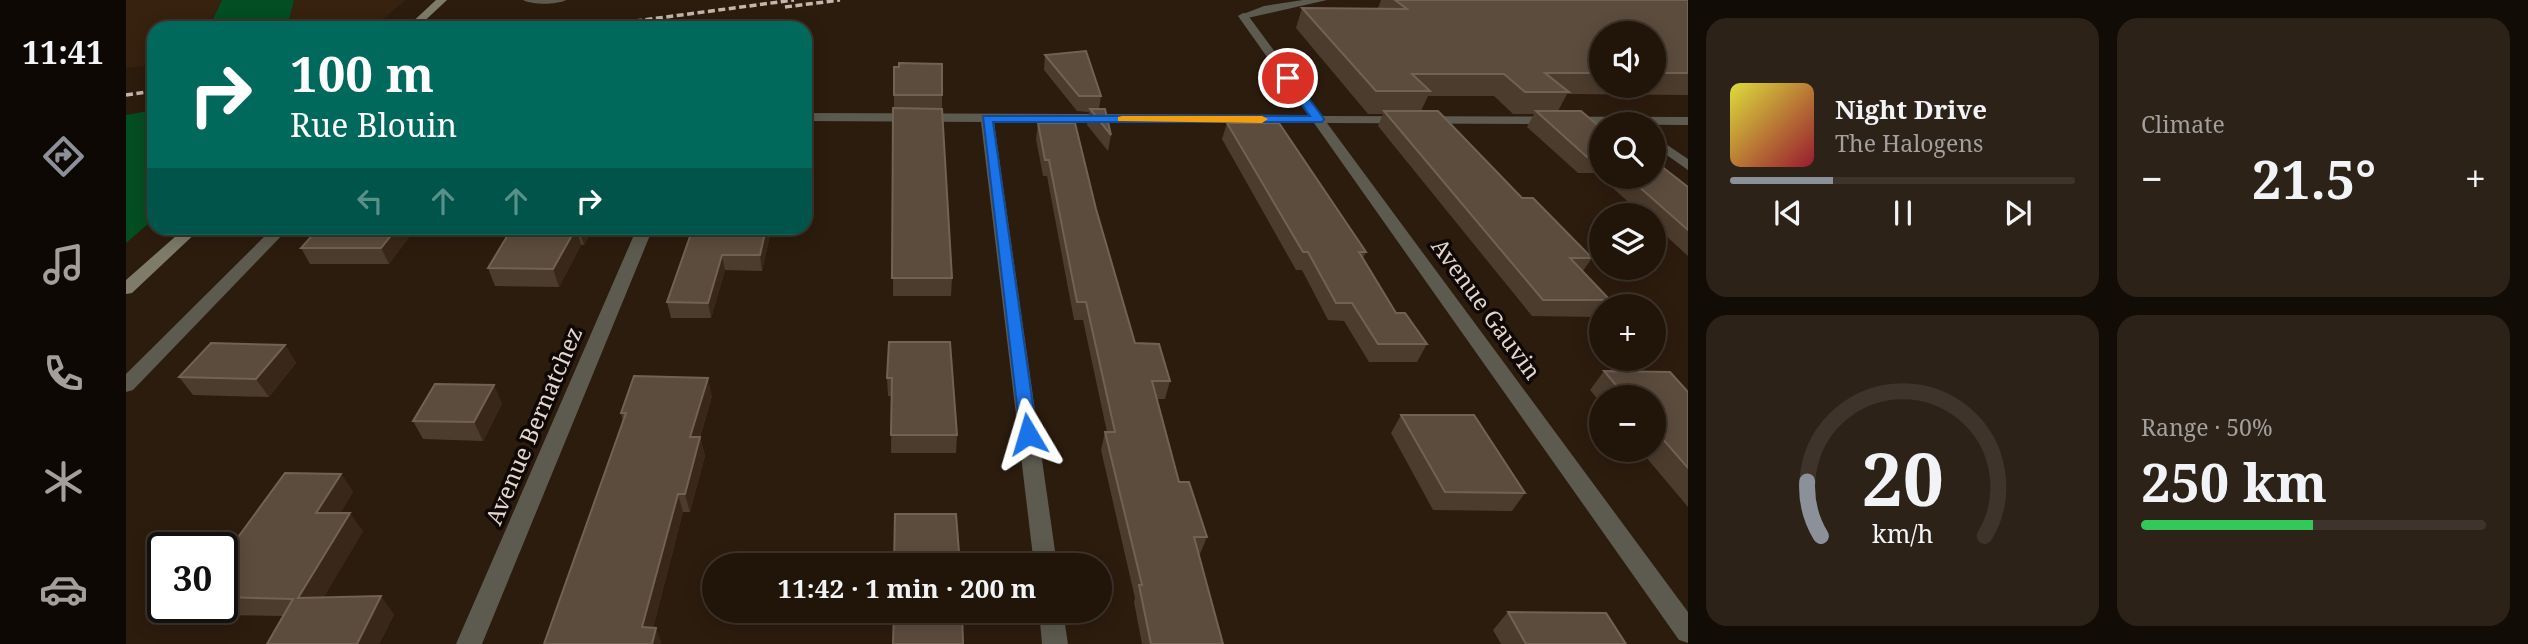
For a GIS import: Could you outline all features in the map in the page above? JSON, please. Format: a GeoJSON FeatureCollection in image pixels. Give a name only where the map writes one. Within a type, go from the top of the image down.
{"type":"FeatureCollection","features":[{"type":"Feature","properties":{"kind":"main road"},"geometry":{"type":"LineString","coordinates":[[419,21],[442,0]]}},
{"type":"Feature","properties":{"kind":"main road"},"geometry":{"type":"LineString","coordinates":[[126,289],[185,235]]}},
{"type":"Feature","properties":{"kind":"street"},"geometry":{"type":"LineString","coordinates":[[528,0],[561,0]]}},
{"type":"Feature","properties":{"kind":"street","name":"Avenue Gauvin"},"geometry":{"type":"LineString","coordinates":[[1322,0],[1264,9],[1243,16],[1688,632]]}},
{"type":"Feature","properties":{"kind":"street"},"geometry":{"type":"LineString","coordinates":[[812,117],[1589,122]]}},
{"type":"Feature","properties":{"kind":"street"},"geometry":{"type":"LineString","coordinates":[[987,119],[1043,553]]}},
{"type":"Feature","properties":{"kind":"street"},"geometry":{"type":"LineString","coordinates":[[1666,121],[1688,121]]}},
{"type":"Feature","properties":{"kind":"street"},"geometry":{"type":"LineString","coordinates":[[1666,149],[1688,166]]}},
{"type":"Feature","properties":{"kind":"street"},"geometry":{"type":"LineString","coordinates":[[126,385],[274,235]]}},
{"type":"Feature","properties":{"kind":"street","name":"Avenue Bernatchez"},"geometry":{"type":"LineString","coordinates":[[469,644],[642,235]]}},
{"type":"Feature","properties":{"kind":"street"},"geometry":{"type":"LineString","coordinates":[[1052,623],[1055,644]]}},
{"type":"Feature","properties":{"kind":"shaded area"},"geometry":{"type":"Polygon","coordinates":[[[126,0],[222,0],[212,21],[147,21],[147,66],[126,68],[126,0]]]}},
{"type":"Feature","properties":{"kind":"shaded area"},"geometry":{"type":"Polygon","coordinates":[[[294,0],[406,0],[380,21],[289,21],[294,0]]]}},
{"type":"Feature","properties":{"kind":"green space"},"geometry":{"type":"Polygon","coordinates":[[[222,0],[294,0],[289,21],[212,21],[222,0]]]}},
{"type":"Feature","properties":{"kind":"green space"},"geometry":{"type":"Polygon","coordinates":[[[147,111],[147,225],[126,243],[126,115],[147,111]]]}},
{"type":"Feature","properties":{"kind":"building"},"geometry":{"type":"Polygon","coordinates":[[[1395,0],[1688,0],[1688,73],[1666,73],[1666,21],[1589,21],[1589,73],[1545,73],[1569,92],[1525,92],[1504,74],[1412,74],[1430,91],[1376,91],[1302,8],[1407,9],[1395,0]]]}},
{"type":"Feature","properties":{"kind":"building"},"geometry":{"type":"Polygon","coordinates":[[[1086,51],[1101,96],[1079,96],[1045,55],[1086,51]]]}},
{"type":"Feature","properties":{"kind":"building"},"geometry":{"type":"Polygon","coordinates":[[[899,63],[942,64],[942,95],[894,95],[894,67],[899,67],[899,63]]]}},
{"type":"Feature","properties":{"kind":"building"},"geometry":{"type":"Polygon","coordinates":[[[893,108],[942,109],[952,278],[892,278],[893,108]]]}},
{"type":"Feature","properties":{"kind":"building"},"geometry":{"type":"Polygon","coordinates":[[[1090,109],[1105,109],[1111,135],[1090,109]]]}},
{"type":"Feature","properties":{"kind":"building"},"geometry":{"type":"Polygon","coordinates":[[[1384,111],[1438,111],[1522,198],[1533,198],[1589,255],[1589,258],[1570,258],[1604,294],[1589,294],[1589,300],[1543,300],[1384,111]]]}},
{"type":"Feature","properties":{"kind":"building"},"geometry":{"type":"Polygon","coordinates":[[[1536,111],[1581,111],[1589,118],[1587,157],[1536,111]]]}},
{"type":"Feature","properties":{"kind":"building"},"geometry":{"type":"Polygon","coordinates":[[[1038,123],[1075,123],[1096,209],[1135,343],[1159,344],[1170,381],[1152,381],[1179,482],[1189,482],[1207,537],[1194,537],[1223,644],[1151,644],[1139,585],[1142,585],[1105,432],[1115,432],[1086,302],[1077,302],[1049,160],[1045,160],[1038,123]]]}},
{"type":"Feature","properties":{"kind":"building"},"geometry":{"type":"Polygon","coordinates":[[[1227,123],[1279,123],[1366,252],[1359,252],[1396,313],[1405,313],[1427,344],[1378,344],[1352,303],[1336,303],[1308,252],[1303,252],[1227,123]]]}},
{"type":"Feature","properties":{"kind":"building"},"geometry":{"type":"Polygon","coordinates":[[[1666,170],[1688,187],[1688,230],[1666,211],[1666,203],[1657,203],[1642,189],[1666,189],[1666,170]]]}},
{"type":"Feature","properties":{"kind":"building"},"geometry":{"type":"Polygon","coordinates":[[[313,235],[391,235],[381,248],[301,248],[313,235]]]}},
{"type":"Feature","properties":{"kind":"building"},"geometry":{"type":"Polygon","coordinates":[[[508,235],[572,235],[553,269],[488,268],[508,235]]]}},
{"type":"Feature","properties":{"kind":"building"},"geometry":{"type":"Polygon","coordinates":[[[691,235],[764,235],[760,255],[722,255],[708,303],[667,302],[691,235]]]}},
{"type":"Feature","properties":{"kind":"building"},"geometry":{"type":"Polygon","coordinates":[[[889,342],[950,342],[957,435],[891,435],[892,378],[887,378],[889,342]]]}},
{"type":"Feature","properties":{"kind":"building"},"geometry":{"type":"Polygon","coordinates":[[[211,343],[285,345],[256,379],[179,377],[211,343]]]}},
{"type":"Feature","properties":{"kind":"building"},"geometry":{"type":"Polygon","coordinates":[[[1604,371],[1670,372],[1688,392],[1688,468],[1666,443],[1666,385],[1616,385],[1604,371]]]}},
{"type":"Feature","properties":{"kind":"building"},"geometry":{"type":"Polygon","coordinates":[[[634,376],[708,378],[690,437],[700,437],[685,494],[678,494],[642,627],[656,628],[652,644],[544,644],[626,413],[621,413],[634,376]]]}},
{"type":"Feature","properties":{"kind":"building"},"geometry":{"type":"Polygon","coordinates":[[[435,384],[494,385],[474,422],[413,421],[435,384]]]}},
{"type":"Feature","properties":{"kind":"building"},"geometry":{"type":"Polygon","coordinates":[[[1401,415],[1474,415],[1525,493],[1445,492],[1401,415]]]}},
{"type":"Feature","properties":{"kind":"building"},"geometry":{"type":"Polygon","coordinates":[[[285,473],[341,474],[316,513],[350,513],[298,598],[381,596],[357,644],[267,644],[293,599],[238,597],[238,537],[285,473]]]}},
{"type":"Feature","properties":{"kind":"building"},"geometry":{"type":"Polygon","coordinates":[[[895,514],[956,514],[959,553],[894,553],[895,514]]]}},
{"type":"Feature","properties":{"kind":"building"},"geometry":{"type":"Polygon","coordinates":[[[1508,612],[1606,613],[1626,644],[1526,644],[1508,612]]]}},
{"type":"Feature","properties":{"kind":"building"},"geometry":{"type":"Polygon","coordinates":[[[894,623],[962,623],[963,644],[893,644],[894,623]]]}},
{"type":"Feature","properties":{"kind":"railway"},"geometry":{"type":"LineString","coordinates":[[636,21],[794,0]]}},
{"type":"Feature","properties":{"kind":"railway"},"geometry":{"type":"LineString","coordinates":[[785,7],[840,0]]}},
{"type":"Feature","properties":{"kind":"railway"},"geometry":{"type":"LineString","coordinates":[[126,95],[147,92]]}},
{"type":"Feature","properties":{"kind":"slow traffic"},"geometry":{"type":"LineString","coordinates":[[1122,119],[1262,119]]}},
{"type":"Feature","properties":{"kind":"route"},"geometry":{"type":"LineString","coordinates":[[1028,434],[987,119],[1318,119],[1288,78]]}}]}
